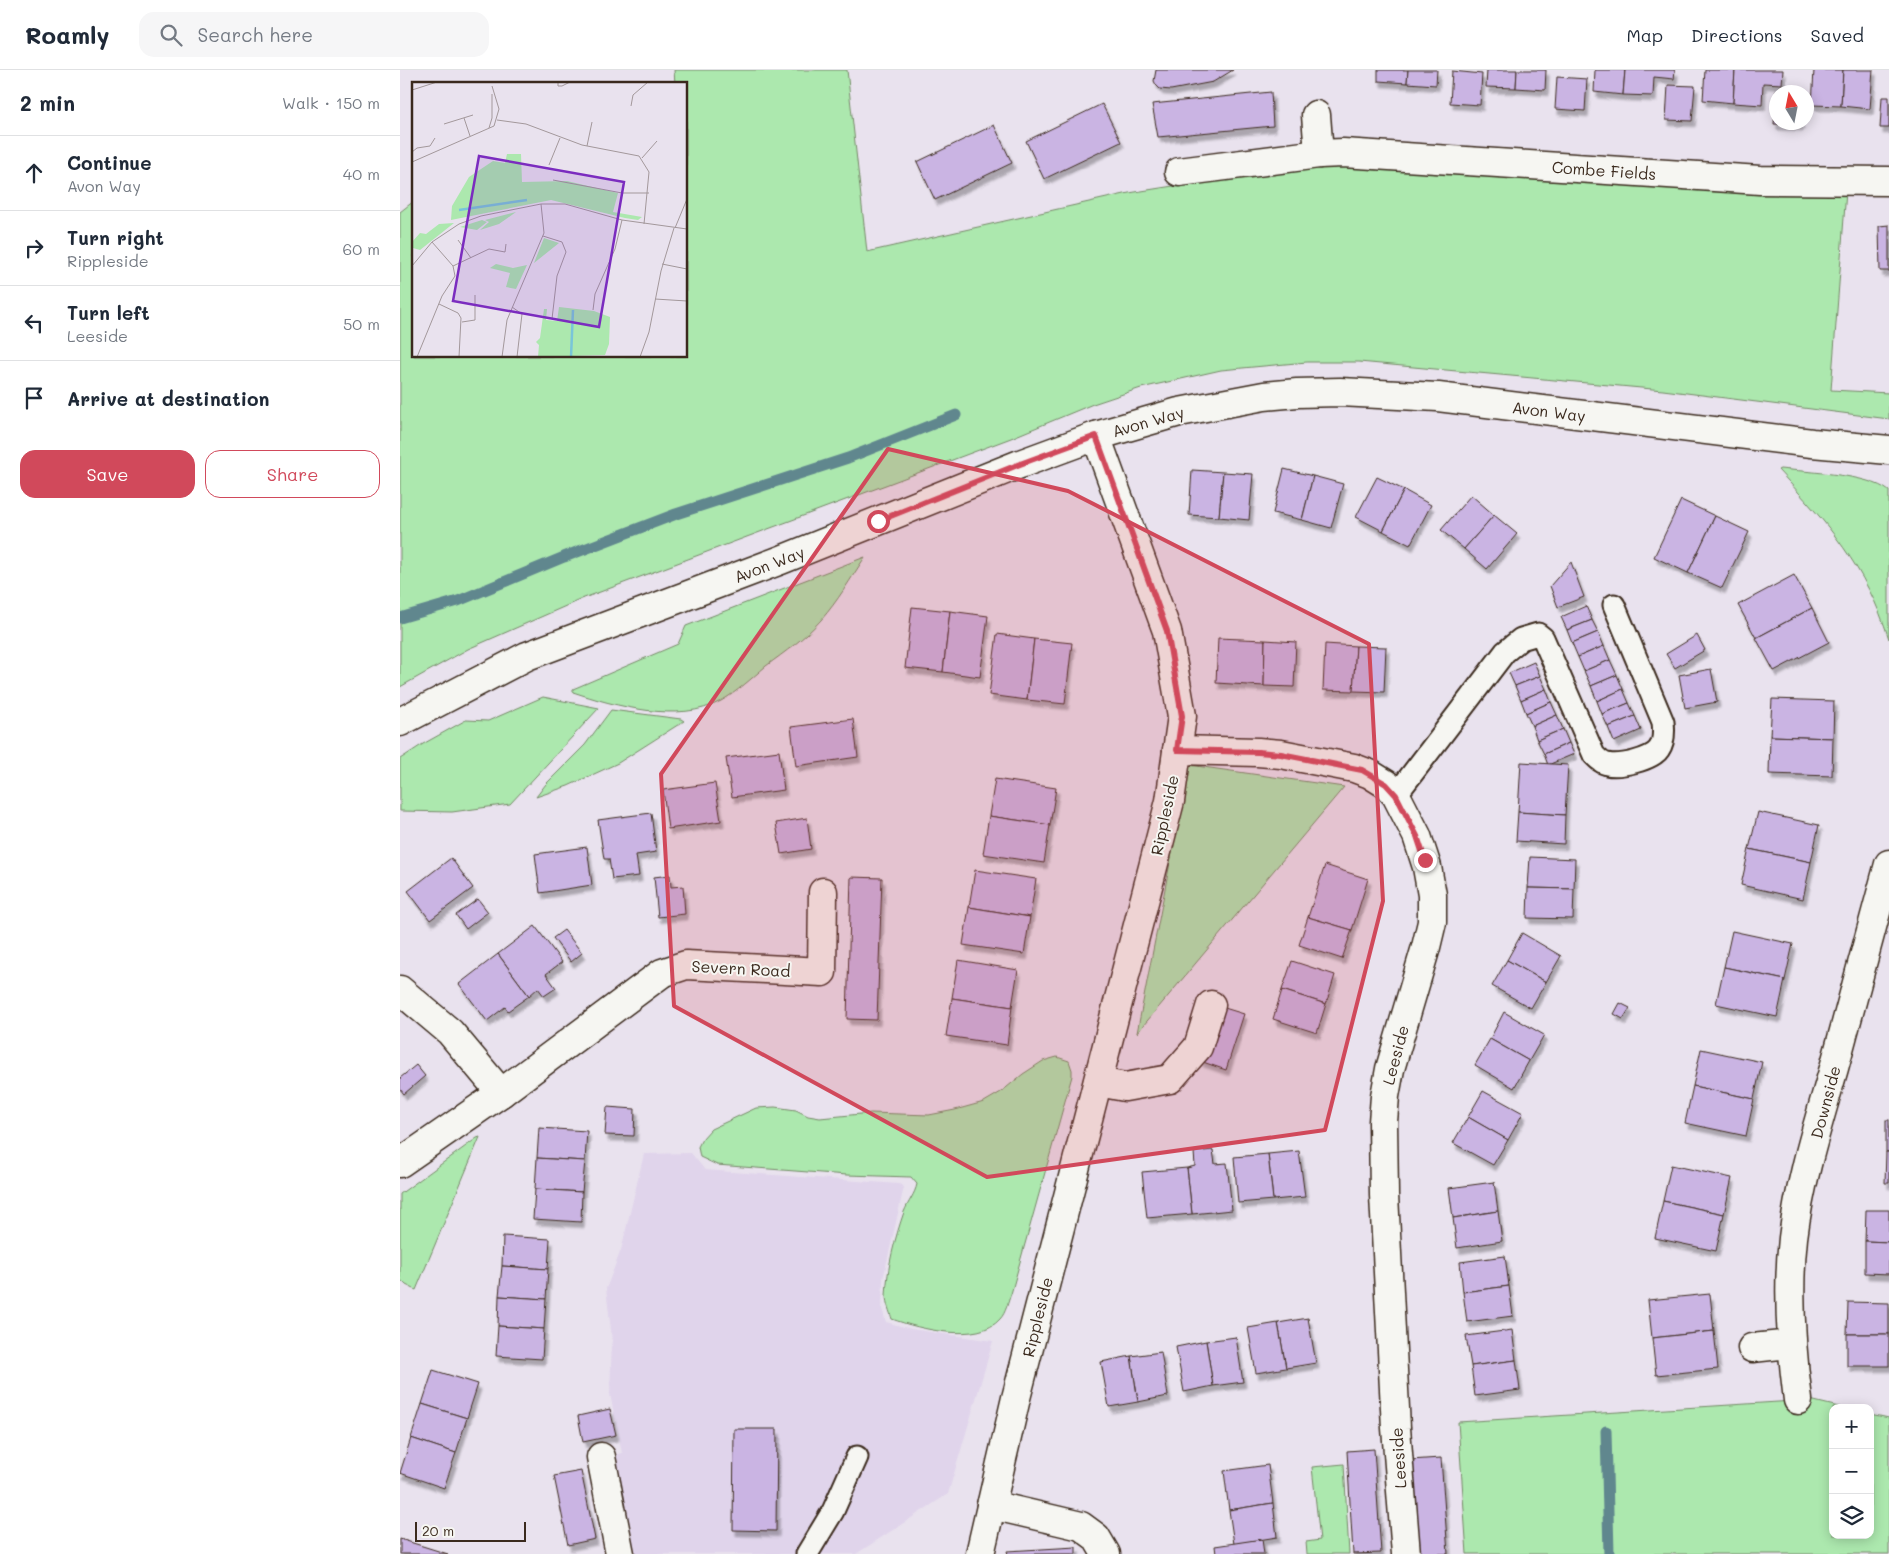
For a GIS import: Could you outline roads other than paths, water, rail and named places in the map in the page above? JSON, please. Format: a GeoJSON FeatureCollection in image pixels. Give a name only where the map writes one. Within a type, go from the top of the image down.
{"type":"FeatureCollection","features":[{"type":"Feature","properties":{"kind":"street"},"geometry":{"type":"LineString","coordinates":[[1316,115],[1319,154]]}},
{"type":"Feature","properties":{"kind":"street","name":"Combe Fields"},"geometry":{"type":"LineString","coordinates":[[1178,172],[1319,154],[1343,153],[1760,180],[1889,181]]}},
{"type":"Feature","properties":{"kind":"street","name":"Avon Way"},"geometry":{"type":"LineString","coordinates":[[400,722],[527,656],[781,560],[1020,464],[1096,436],[1179,412],[1222,403],[1297,393],[1340,392],[1438,397],[1803,442],[1889,450]]}},
{"type":"Feature","properties":{"kind":"street","name":"Rippleside"},"geometry":{"type":"LineString","coordinates":[[980,1554],[1170,801],[1182,716],[1167,631],[1096,436]]}},
{"type":"Feature","properties":{"kind":"street","name":"Leeside"},"geometry":{"type":"LineString","coordinates":[[1177,750],[1264,752],[1354,768],[1375,777],[1386,784],[1396,795],[1417,836],[1425,860],[1433,910],[1426,947],[1390,1069],[1383,1122],[1384,1195],[1396,1428],[1406,1554]]}},
{"type":"Feature","properties":{"kind":"street","name":"Downside"},"geometry":{"type":"LineString","coordinates":[[1798,1400],[1791,1344],[1789,1299],[1797,1211],[1808,1162],[1889,864]]}},
{"type":"Feature","properties":{"kind":"street","name":"Severn Road"},"geometry":{"type":"LineString","coordinates":[[400,1163],[501,1093],[657,976],[673,968],[693,965],[822,972],[823,892]]}},
{"type":"Feature","properties":{"kind":"street"},"geometry":{"type":"LineString","coordinates":[[400,990],[450,1032],[501,1093]]}},
{"type":"Feature","properties":{"kind":"street"},"geometry":{"type":"LineString","coordinates":[[1098,1082],[1125,1087],[1170,1079],[1198,1047],[1211,1005]]}},
{"type":"Feature","properties":{"kind":"street"},"geometry":{"type":"LineString","coordinates":[[1752,1348],[1791,1344]]}},
{"type":"Feature","properties":{"kind":"street"},"geometry":{"type":"LineString","coordinates":[[601,1457],[620,1554]]}},
{"type":"Feature","properties":{"kind":"street"},"geometry":{"type":"LineString","coordinates":[[991,1505],[1081,1526],[1096,1537],[1106,1554]]}},
{"type":"Feature","properties":{"kind":"lane"},"geometry":{"type":"LineString","coordinates":[[1396,795],[1505,652],[1518,641],[1538,634],[1543,638],[1592,752],[1601,761],[1609,764],[1627,763],[1645,759],[1658,752],[1663,739],[1662,719],[1614,605]]}},
{"type":"Feature","properties":{"kind":"lane"},"geometry":{"type":"LineString","coordinates":[[807,1554],[833,1510],[857,1457]]}},
{"type":"Feature","properties":{"kind":"waterway"},"geometry":{"type":"LineString","coordinates":[[400,618],[458,601],[564,557],[676,514],[848,458],[956,415]]}},
{"type":"Feature","properties":{"kind":"waterway"},"geometry":{"type":"LineString","coordinates":[[1606,1431],[1609,1554]]}}]}
